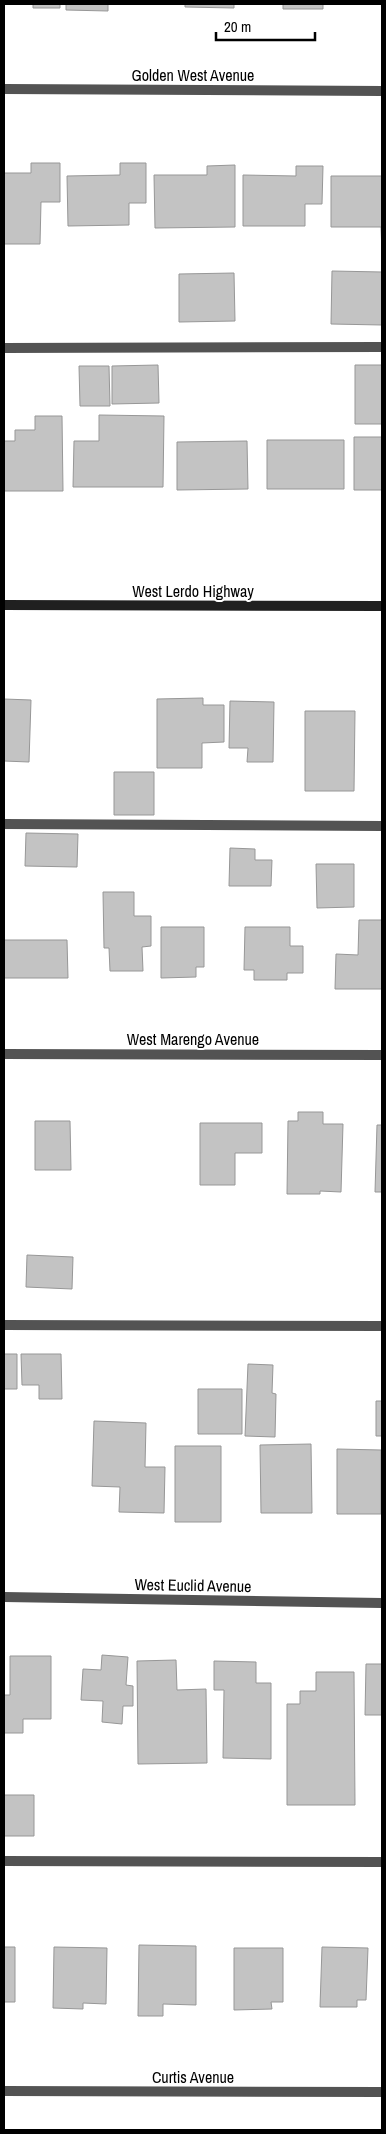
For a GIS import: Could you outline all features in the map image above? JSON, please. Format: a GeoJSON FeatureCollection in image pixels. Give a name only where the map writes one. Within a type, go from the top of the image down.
{"type":"FeatureCollection","features":[{"type":"Feature","properties":{"kind":"main road","name":"West Lerdo Highway"},"geometry":{"type":"LineString","coordinates":[[4,605],[382,606]]}},
{"type":"Feature","properties":{"kind":"street","name":"Golden West Avenue"},"geometry":{"type":"LineString","coordinates":[[4,89],[382,91]]}},
{"type":"Feature","properties":{"kind":"street"},"geometry":{"type":"LineString","coordinates":[[4,348],[382,347]]}},
{"type":"Feature","properties":{"kind":"street"},"geometry":{"type":"LineString","coordinates":[[4,824],[382,826]]}},
{"type":"Feature","properties":{"kind":"street","name":"West Marengo Avenue"},"geometry":{"type":"LineString","coordinates":[[4,1054],[382,1055]]}},
{"type":"Feature","properties":{"kind":"street"},"geometry":{"type":"LineString","coordinates":[[4,1324],[382,1326]]}},
{"type":"Feature","properties":{"kind":"street","name":"West Euclid Avenue"},"geometry":{"type":"LineString","coordinates":[[4,1597],[382,1603]]}},
{"type":"Feature","properties":{"kind":"street"},"geometry":{"type":"LineString","coordinates":[[4,1861],[382,1862]]}},
{"type":"Feature","properties":{"kind":"street","name":"Curtis Avenue"},"geometry":{"type":"LineString","coordinates":[[4,2091],[382,2092]]}},
{"type":"Feature","properties":{"kind":"building"},"geometry":{"type":"Polygon","coordinates":[[[33,4],[60,4],[60,8],[33,8],[33,4]]]}},
{"type":"Feature","properties":{"kind":"building"},"geometry":{"type":"Polygon","coordinates":[[[66,4],[108,4],[108,11],[66,10],[66,4]]]}},
{"type":"Feature","properties":{"kind":"building"},"geometry":{"type":"Polygon","coordinates":[[[185,4],[234,4],[234,8],[185,7],[185,4]]]}},
{"type":"Feature","properties":{"kind":"building"},"geometry":{"type":"Polygon","coordinates":[[[283,4],[323,4],[323,9],[283,9],[283,4]]]}},
{"type":"Feature","properties":{"kind":"building"},"geometry":{"type":"Polygon","coordinates":[[[31,163],[60,163],[60,202],[41,202],[40,244],[4,244],[4,173],[31,173],[31,163]]]}},
{"type":"Feature","properties":{"kind":"building"},"geometry":{"type":"Polygon","coordinates":[[[120,163],[146,163],[146,203],[129,203],[129,225],[68,226],[67,176],[120,175],[120,163]]]}},
{"type":"Feature","properties":{"kind":"building"},"geometry":{"type":"Polygon","coordinates":[[[235,165],[235,227],[155,228],[154,175],[207,175],[207,166],[235,165]]]}},
{"type":"Feature","properties":{"kind":"building"},"geometry":{"type":"Polygon","coordinates":[[[296,166],[323,166],[322,204],[305,204],[305,226],[243,226],[243,175],[296,176],[296,166]]]}},
{"type":"Feature","properties":{"kind":"building"},"geometry":{"type":"Polygon","coordinates":[[[331,176],[382,176],[382,253],[381,227],[331,227],[331,176]]]}},
{"type":"Feature","properties":{"kind":"building"},"geometry":{"type":"Polygon","coordinates":[[[332,271],[382,272],[382,325],[331,324],[332,271]]]}},
{"type":"Feature","properties":{"kind":"building"},"geometry":{"type":"Polygon","coordinates":[[[234,273],[235,321],[179,322],[179,274],[234,273]]]}},
{"type":"Feature","properties":{"kind":"building"},"geometry":{"type":"Polygon","coordinates":[[[158,365],[159,403],[112,404],[112,366],[158,365]]]}},
{"type":"Feature","properties":{"kind":"building"},"geometry":{"type":"Polygon","coordinates":[[[355,365],[382,365],[382,424],[355,424],[355,365]]]}},
{"type":"Feature","properties":{"kind":"building"},"geometry":{"type":"Polygon","coordinates":[[[79,366],[109,366],[110,406],[80,406],[79,366]]]}},
{"type":"Feature","properties":{"kind":"building"},"geometry":{"type":"Polygon","coordinates":[[[99,415],[164,416],[163,487],[73,487],[74,441],[99,441],[99,415]]]}},
{"type":"Feature","properties":{"kind":"building"},"geometry":{"type":"Polygon","coordinates":[[[35,416],[62,416],[63,491],[4,491],[4,441],[15,441],[15,430],[35,430],[35,416]]]}},
{"type":"Feature","properties":{"kind":"building"},"geometry":{"type":"Polygon","coordinates":[[[354,437],[382,437],[382,490],[354,490],[354,437]]]}},
{"type":"Feature","properties":{"kind":"building"},"geometry":{"type":"Polygon","coordinates":[[[267,440],[344,440],[344,489],[267,489],[267,440]]]}},
{"type":"Feature","properties":{"kind":"building"},"geometry":{"type":"Polygon","coordinates":[[[247,441],[248,489],[177,490],[177,442],[247,441]]]}},
{"type":"Feature","properties":{"kind":"building"},"geometry":{"type":"Polygon","coordinates":[[[203,698],[203,705],[224,705],[224,742],[202,743],[202,768],[157,768],[157,699],[203,698]]]}},
{"type":"Feature","properties":{"kind":"building"},"geometry":{"type":"Polygon","coordinates":[[[4,699],[31,700],[29,762],[4,761],[4,699]]]}},
{"type":"Feature","properties":{"kind":"building"},"geometry":{"type":"Polygon","coordinates":[[[230,701],[274,702],[273,762],[247,762],[248,748],[229,748],[230,701]]]}},
{"type":"Feature","properties":{"kind":"building"},"geometry":{"type":"Polygon","coordinates":[[[305,711],[355,711],[354,791],[305,791],[305,711]]]}},
{"type":"Feature","properties":{"kind":"building"},"geometry":{"type":"Polygon","coordinates":[[[114,772],[154,772],[154,815],[114,815],[114,772]]]}},
{"type":"Feature","properties":{"kind":"building"},"geometry":{"type":"Polygon","coordinates":[[[26,833],[78,834],[77,867],[25,866],[26,833]]]}},
{"type":"Feature","properties":{"kind":"building"},"geometry":{"type":"Polygon","coordinates":[[[230,848],[255,849],[255,860],[272,860],[271,886],[229,886],[230,848]]]}},
{"type":"Feature","properties":{"kind":"building"},"geometry":{"type":"Polygon","coordinates":[[[316,864],[354,864],[354,907],[317,908],[316,864]]]}},
{"type":"Feature","properties":{"kind":"building"},"geometry":{"type":"Polygon","coordinates":[[[103,892],[134,892],[134,916],[151,916],[151,946],[142,947],[143,971],[110,971],[109,948],[104,948],[103,892]]]}},
{"type":"Feature","properties":{"kind":"building"},"geometry":{"type":"Polygon","coordinates":[[[359,920],[382,920],[382,989],[335,989],[336,954],[358,955],[359,920]]]}},
{"type":"Feature","properties":{"kind":"building"},"geometry":{"type":"Polygon","coordinates":[[[161,927],[204,927],[204,967],[196,967],[196,977],[161,978],[161,927]]]}},
{"type":"Feature","properties":{"kind":"building"},"geometry":{"type":"Polygon","coordinates":[[[245,927],[290,927],[290,946],[303,946],[303,973],[287,973],[287,980],[254,980],[254,970],[244,970],[245,927]]]}},
{"type":"Feature","properties":{"kind":"building"},"geometry":{"type":"Polygon","coordinates":[[[4,940],[67,940],[68,978],[4,978],[4,940]]]}},
{"type":"Feature","properties":{"kind":"building"},"geometry":{"type":"Polygon","coordinates":[[[298,1112],[323,1112],[323,1124],[343,1124],[341,1192],[320,1191],[320,1194],[287,1194],[288,1121],[298,1121],[298,1112]]]}},
{"type":"Feature","properties":{"kind":"building"},"geometry":{"type":"Polygon","coordinates":[[[35,1121],[70,1121],[71,1170],[35,1170],[35,1121]]]}},
{"type":"Feature","properties":{"kind":"building"},"geometry":{"type":"Polygon","coordinates":[[[200,1123],[262,1123],[262,1153],[235,1153],[235,1185],[200,1185],[200,1123]]]}},
{"type":"Feature","properties":{"kind":"building"},"geometry":{"type":"Polygon","coordinates":[[[377,1125],[382,1125],[382,1192],[375,1192],[377,1125]]]}},
{"type":"Feature","properties":{"kind":"building"},"geometry":{"type":"Polygon","coordinates":[[[27,1255],[73,1257],[72,1289],[26,1287],[27,1255]]]}},
{"type":"Feature","properties":{"kind":"building"},"geometry":{"type":"Polygon","coordinates":[[[4,1354],[17,1354],[17,1389],[4,1389],[4,1354]]]}},
{"type":"Feature","properties":{"kind":"building"},"geometry":{"type":"Polygon","coordinates":[[[21,1354],[61,1354],[62,1399],[39,1399],[39,1385],[22,1385],[21,1354]]]}},
{"type":"Feature","properties":{"kind":"building"},"geometry":{"type":"Polygon","coordinates":[[[248,1364],[273,1365],[272,1393],[276,1394],[275,1437],[245,1436],[248,1364]]]}},
{"type":"Feature","properties":{"kind":"building"},"geometry":{"type":"Polygon","coordinates":[[[198,1389],[242,1389],[242,1434],[198,1434],[198,1389]]]}},
{"type":"Feature","properties":{"kind":"building"},"geometry":{"type":"Polygon","coordinates":[[[376,1401],[382,1401],[382,1436],[376,1436],[376,1401]]]}},
{"type":"Feature","properties":{"kind":"building"},"geometry":{"type":"Polygon","coordinates":[[[94,1421],[146,1423],[145,1467],[165,1467],[164,1513],[119,1512],[120,1487],[92,1486],[94,1421]]]}},
{"type":"Feature","properties":{"kind":"building"},"geometry":{"type":"Polygon","coordinates":[[[311,1444],[312,1513],[261,1513],[260,1445],[311,1444]]]}},
{"type":"Feature","properties":{"kind":"building"},"geometry":{"type":"Polygon","coordinates":[[[175,1446],[221,1446],[221,1522],[175,1522],[175,1446]]]}},
{"type":"Feature","properties":{"kind":"building"},"geometry":{"type":"Polygon","coordinates":[[[337,1449],[381,1450],[381,1514],[337,1514],[337,1449]]]}},
{"type":"Feature","properties":{"kind":"building"},"geometry":{"type":"Polygon","coordinates":[[[102,1655],[128,1657],[126,1685],[133,1686],[133,1706],[123,1706],[122,1724],[102,1722],[103,1701],[81,1700],[83,1669],[101,1670],[102,1655]]]}},
{"type":"Feature","properties":{"kind":"building"},"geometry":{"type":"Polygon","coordinates":[[[10,1656],[51,1656],[51,1719],[23,1719],[23,1733],[4,1733],[4,1695],[10,1695],[10,1656]]]}},
{"type":"Feature","properties":{"kind":"building"},"geometry":{"type":"Polygon","coordinates":[[[176,1660],[177,1690],[206,1689],[207,1763],[138,1764],[137,1661],[176,1660]]]}},
{"type":"Feature","properties":{"kind":"building"},"geometry":{"type":"Polygon","coordinates":[[[214,1661],[256,1662],[256,1683],[271,1683],[271,1759],[223,1758],[224,1690],[214,1690],[214,1661]]]}},
{"type":"Feature","properties":{"kind":"building"},"geometry":{"type":"Polygon","coordinates":[[[366,1664],[382,1664],[382,1715],[365,1715],[366,1664]]]}},
{"type":"Feature","properties":{"kind":"building"},"geometry":{"type":"Polygon","coordinates":[[[316,1672],[354,1672],[355,1805],[287,1805],[287,1704],[300,1704],[300,1691],[316,1691],[316,1672]]]}},
{"type":"Feature","properties":{"kind":"building"},"geometry":{"type":"Polygon","coordinates":[[[4,1795],[34,1795],[34,1836],[4,1836],[4,1795]]]}},
{"type":"Feature","properties":{"kind":"building"},"geometry":{"type":"Polygon","coordinates":[[[139,1945],[196,1946],[196,2005],[163,2004],[163,2016],[138,2016],[139,1945]]]}},
{"type":"Feature","properties":{"kind":"building"},"geometry":{"type":"Polygon","coordinates":[[[4,1947],[15,1947],[15,2002],[4,2002],[4,1947]]]}},
{"type":"Feature","properties":{"kind":"building"},"geometry":{"type":"Polygon","coordinates":[[[54,1947],[107,1948],[106,2004],[83,2003],[83,2009],[53,2008],[54,1947]]]}},
{"type":"Feature","properties":{"kind":"building"},"geometry":{"type":"Polygon","coordinates":[[[322,1947],[368,1948],[366,2000],[357,2000],[357,2007],[320,2007],[322,1947]]]}},
{"type":"Feature","properties":{"kind":"building"},"geometry":{"type":"Polygon","coordinates":[[[234,1948],[283,1948],[283,2002],[271,2002],[272,2009],[234,2010],[234,1948]]]}}]}
